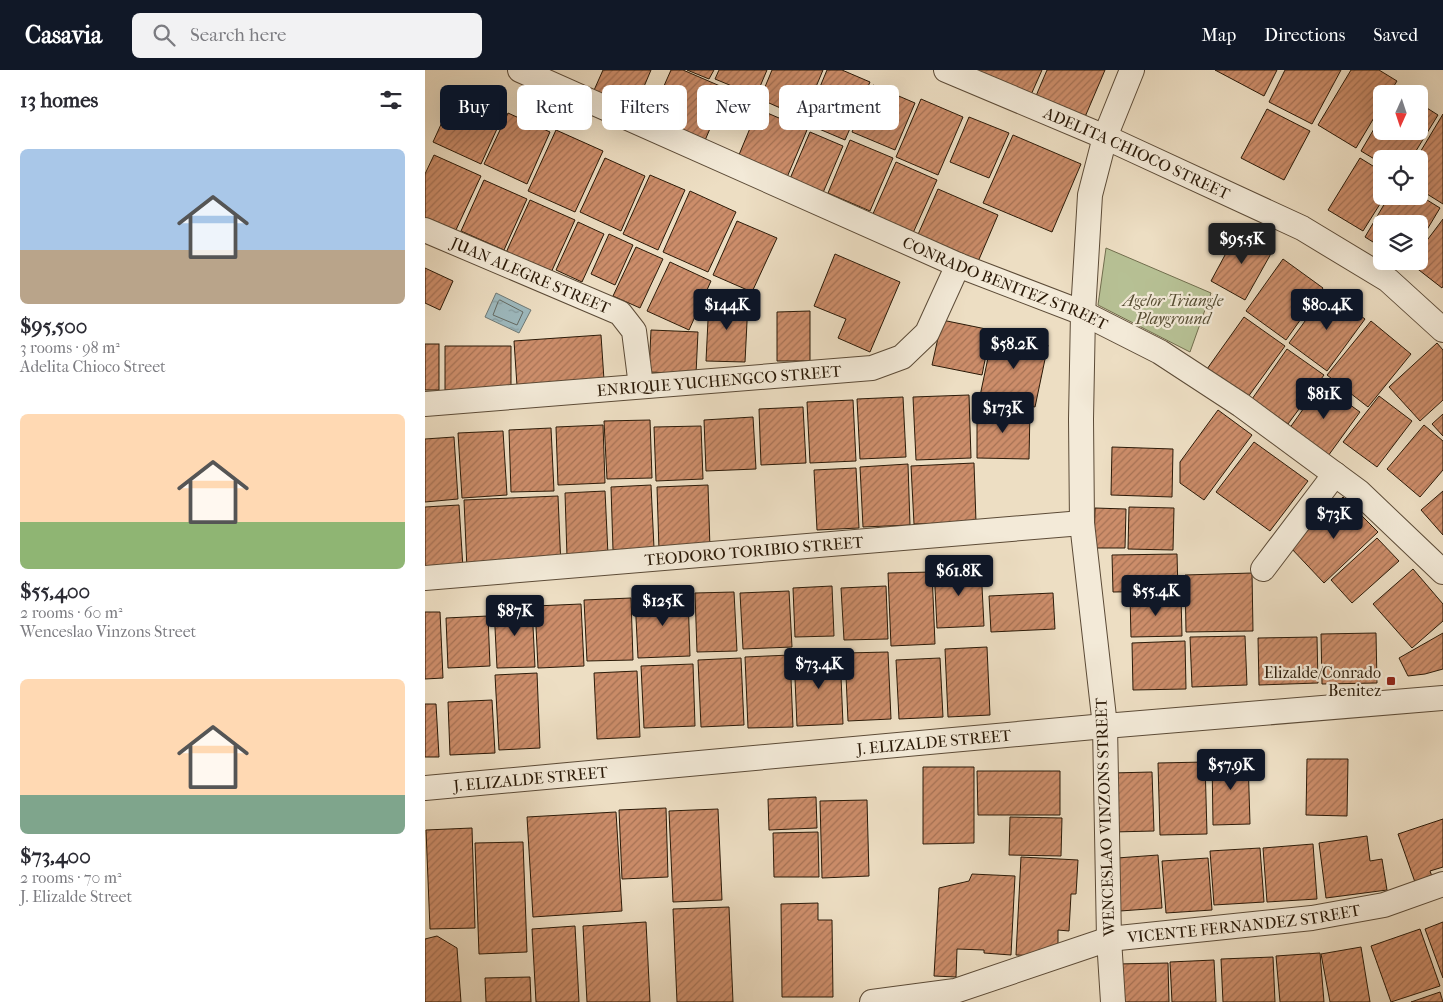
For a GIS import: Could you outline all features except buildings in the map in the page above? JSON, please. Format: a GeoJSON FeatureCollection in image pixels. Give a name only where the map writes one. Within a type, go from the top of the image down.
{"type":"FeatureCollection","features":[{"type":"Feature","properties":{"kind":"street","name":"CONRADO BENITEZ STREET"},"geometry":{"type":"LineString","coordinates":[[520,70],[958,265],[1083,313],[1160,352],[1241,406],[1359,492],[1443,572]]}},
{"type":"Feature","properties":{"kind":"street","name":"ADELITA CHIOCO STREET"},"geometry":{"type":"LineString","coordinates":[[946,70],[1105,137],[1302,228],[1388,280],[1443,330]]}},
{"type":"Feature","properties":{"kind":"street","name":"WENCESLAO VINZONS STREET"},"geometry":{"type":"LineString","coordinates":[[1113,1002],[1109,939],[1105,726],[1082,523],[1083,313],[1090,195],[1105,137],[1132,70]]}},
{"type":"Feature","properties":{"kind":"street","name":"JUAN ALEGRE STREET"},"geometry":{"type":"LineString","coordinates":[[425,230],[620,313],[634,331],[641,386]]}},
{"type":"Feature","properties":{"kind":"street","name":"ENRIQUE YUCHENGCO STREET"},"geometry":{"type":"LineString","coordinates":[[425,404],[872,368],[902,357],[927,333],[958,265]]}},
{"type":"Feature","properties":{"kind":"street"},"geometry":{"type":"LineString","coordinates":[[1263,568],[1335,474]]}},
{"type":"Feature","properties":{"kind":"street","name":"TEODORO TORIBIO STREET"},"geometry":{"type":"LineString","coordinates":[[425,578],[1082,523]]}},
{"type":"Feature","properties":{"kind":"street","name":"J. ELIZALDE STREET"},"geometry":{"type":"LineString","coordinates":[[425,788],[1105,726],[1443,698]]}},
{"type":"Feature","properties":{"kind":"street","name":"VICENTE FERNANDEZ STREET"},"geometry":{"type":"LineString","coordinates":[[872,1002],[955,991],[1109,939],[1311,918],[1384,905],[1443,884]]}},
{"type":"Feature","properties":{"kind":"green space","name":"Agelor Triangle Playground"},"geometry":{"type":"Polygon","coordinates":[[[1106,248],[1211,293],[1190,352],[1098,305],[1106,248]]]}},
{"type":"Feature","properties":{"kind":"water"},"geometry":{"type":"Polygon","coordinates":[[[496,293],[531,310],[519,333],[485,317],[496,293]]]}},
{"type":"Feature","properties":{"kind":"place","name":"Elizalde/Conrado Benitez"},"geometry":{"type":"Point","coordinates":[1391,681]}}]}
